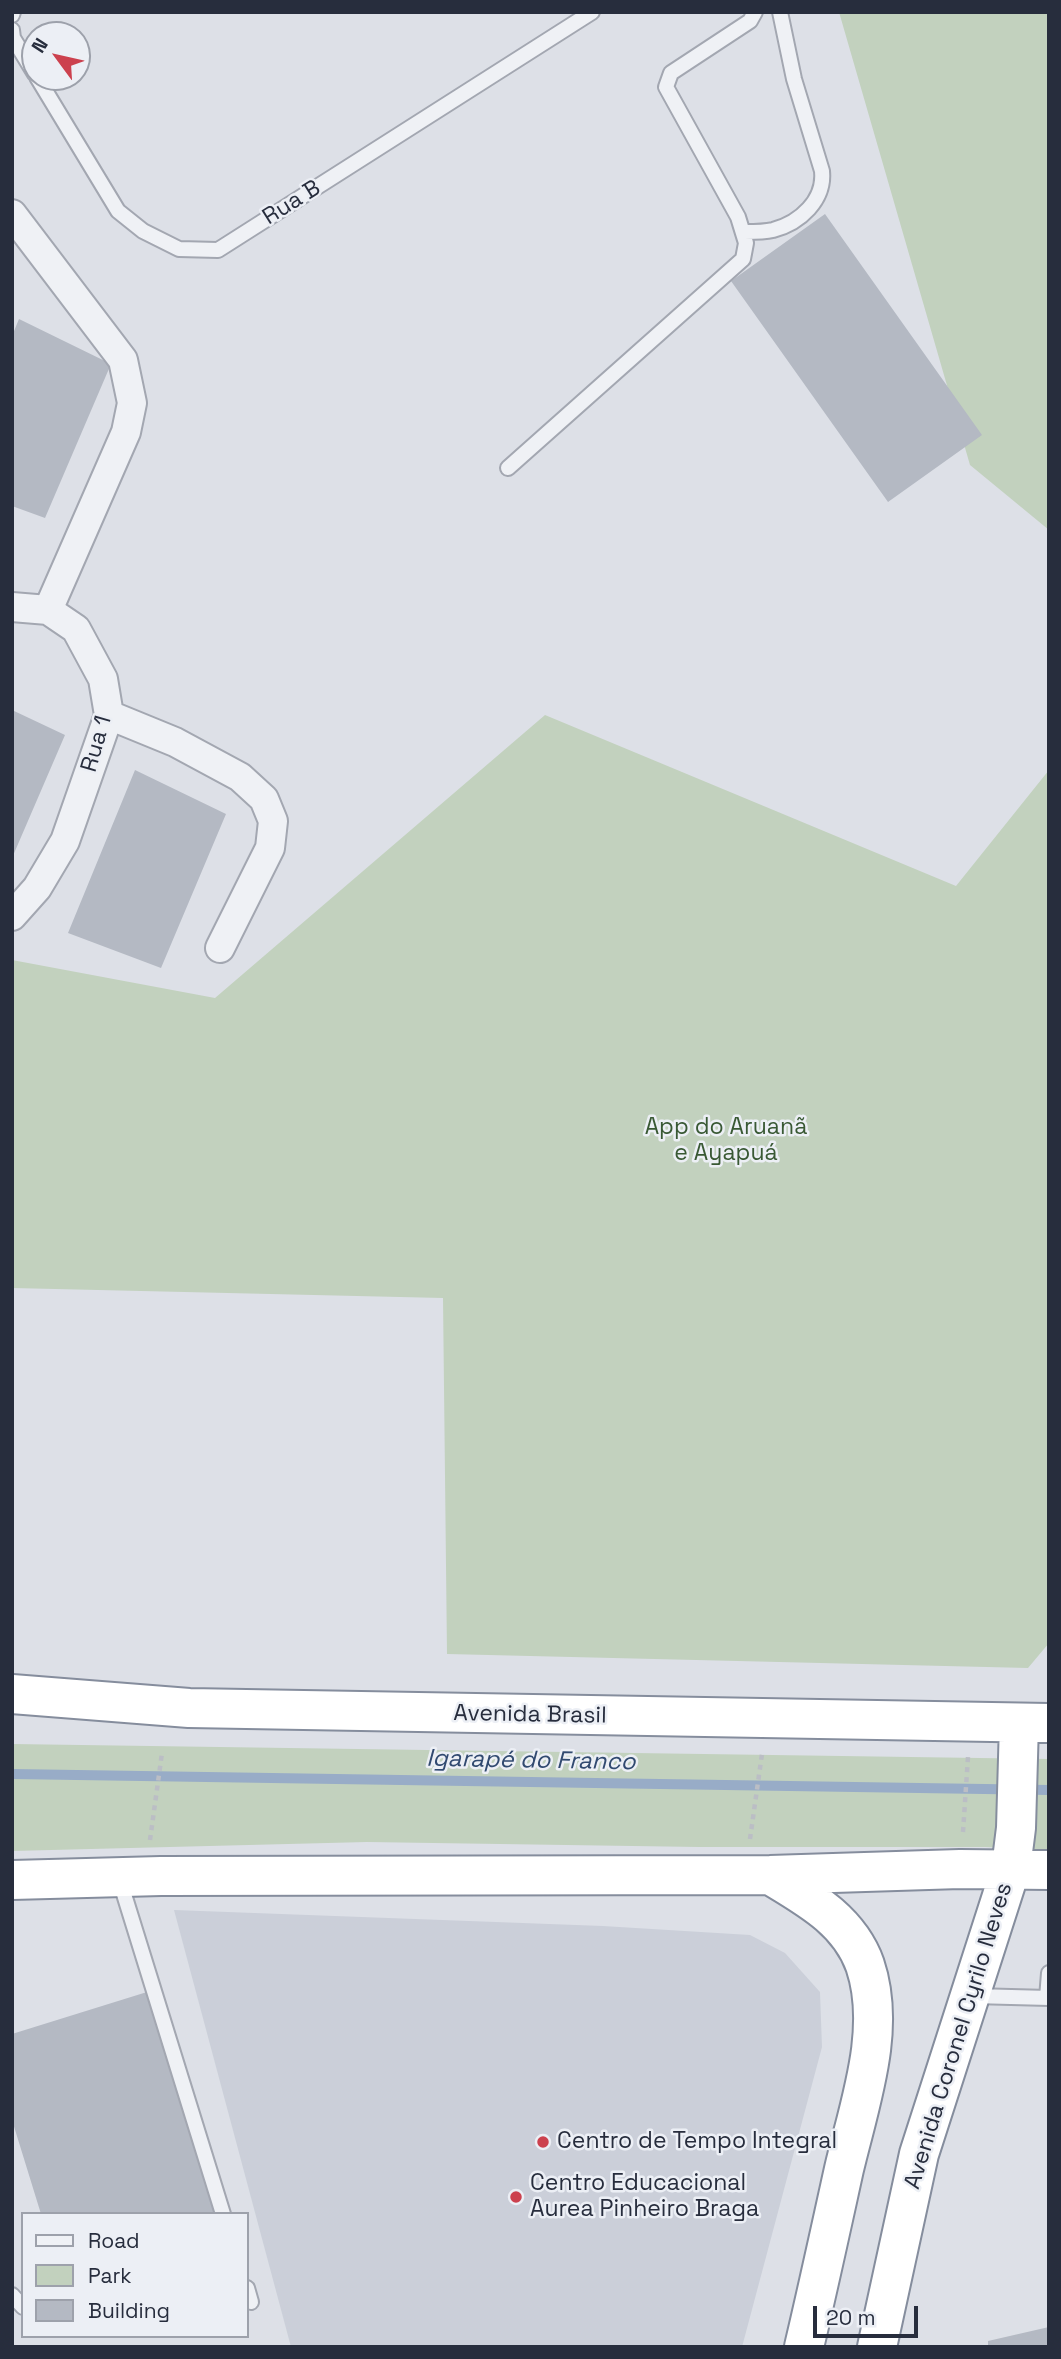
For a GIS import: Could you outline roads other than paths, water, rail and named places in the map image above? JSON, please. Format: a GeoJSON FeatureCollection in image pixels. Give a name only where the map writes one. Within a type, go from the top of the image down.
{"type":"FeatureCollection","features":[{"type":"Feature","properties":{"kind":"highway","name":"Avenida Brasil"},"geometry":{"type":"LineString","coordinates":[[12,1694],[189,1708],[1034,1723]]}},
{"type":"Feature","properties":{"kind":"highway","name":"Avenida Coronel Cyrilo Neves"},"geometry":{"type":"LineString","coordinates":[[877,2347],[919,2154],[971,1996],[1013,1851],[1018,1775],[1034,1723]]}},
{"type":"Feature","properties":{"kind":"highway"},"geometry":{"type":"LineString","coordinates":[[12,1880],[466,1874],[1013,1851],[1049,1870]]}},
{"type":"Feature","properties":{"kind":"highway"},"geometry":{"type":"LineString","coordinates":[[760,1862],[820,1905],[845,1930],[864,1963],[873,1999],[871,2050],[804,2347]]}},
{"type":"Feature","properties":{"kind":"street"},"geometry":{"type":"LineString","coordinates":[[12,214],[123,360],[132,403],[126,432],[48,610],[12,607]]}},
{"type":"Feature","properties":{"kind":"street","name":"Rua 1"},"geometry":{"type":"LineString","coordinates":[[12,916],[37,888],[65,841],[109,715],[103,678],[76,629],[48,610]]}},
{"type":"Feature","properties":{"kind":"street"},"geometry":{"type":"LineString","coordinates":[[109,715],[175,742],[229,771],[240,777],[264,799],[274,821],[270,848],[220,948]]}},
{"type":"Feature","properties":{"kind":"lane","name":"Rua B"},"geometry":{"type":"LineString","coordinates":[[45,91],[118,211],[143,231],[179,249],[218,250],[592,12]]}},
{"type":"Feature","properties":{"kind":"lane"},"geometry":{"type":"LineString","coordinates":[[508,468],[738,265],[746,250],[745,232],[666,87],[671,73],[750,21],[755,12]]}},
{"type":"Feature","properties":{"kind":"lane"},"geometry":{"type":"LineString","coordinates":[[745,232],[774,229],[792,220],[815,202],[823,183],[822,171],[794,79],[780,12]]}},
{"type":"Feature","properties":{"kind":"lane","name":"Rua B"},"geometry":{"type":"LineString","coordinates":[[12,30],[13,38],[21,51]]}},
{"type":"Feature","properties":{"kind":"lane"},"geometry":{"type":"LineString","coordinates":[[119,1878],[222,2212]]}},
{"type":"Feature","properties":{"kind":"lane"},"geometry":{"type":"LineString","coordinates":[[971,1996],[1048,1998],[1049,1973]]}},
{"type":"Feature","properties":{"kind":"waterway","name":"Igarapé do Franco"},"geometry":{"type":"LineString","coordinates":[[12,1774],[1049,1790]]}},
{"type":"Feature","properties":{"kind":"place","name":"Centro de Tempo Integral"},"geometry":{"type":"Point","coordinates":[543,2142]}},
{"type":"Feature","properties":{"kind":"place","name":"Centro Educacional Aurea Pinheiro Braga"},"geometry":{"type":"Point","coordinates":[516,2197]}},
{"type":"Feature","properties":{"kind":"park label","name":"App do Aruanã e Ayapuá"},"geometry":{"type":"Point","coordinates":[726,1141]}}]}
